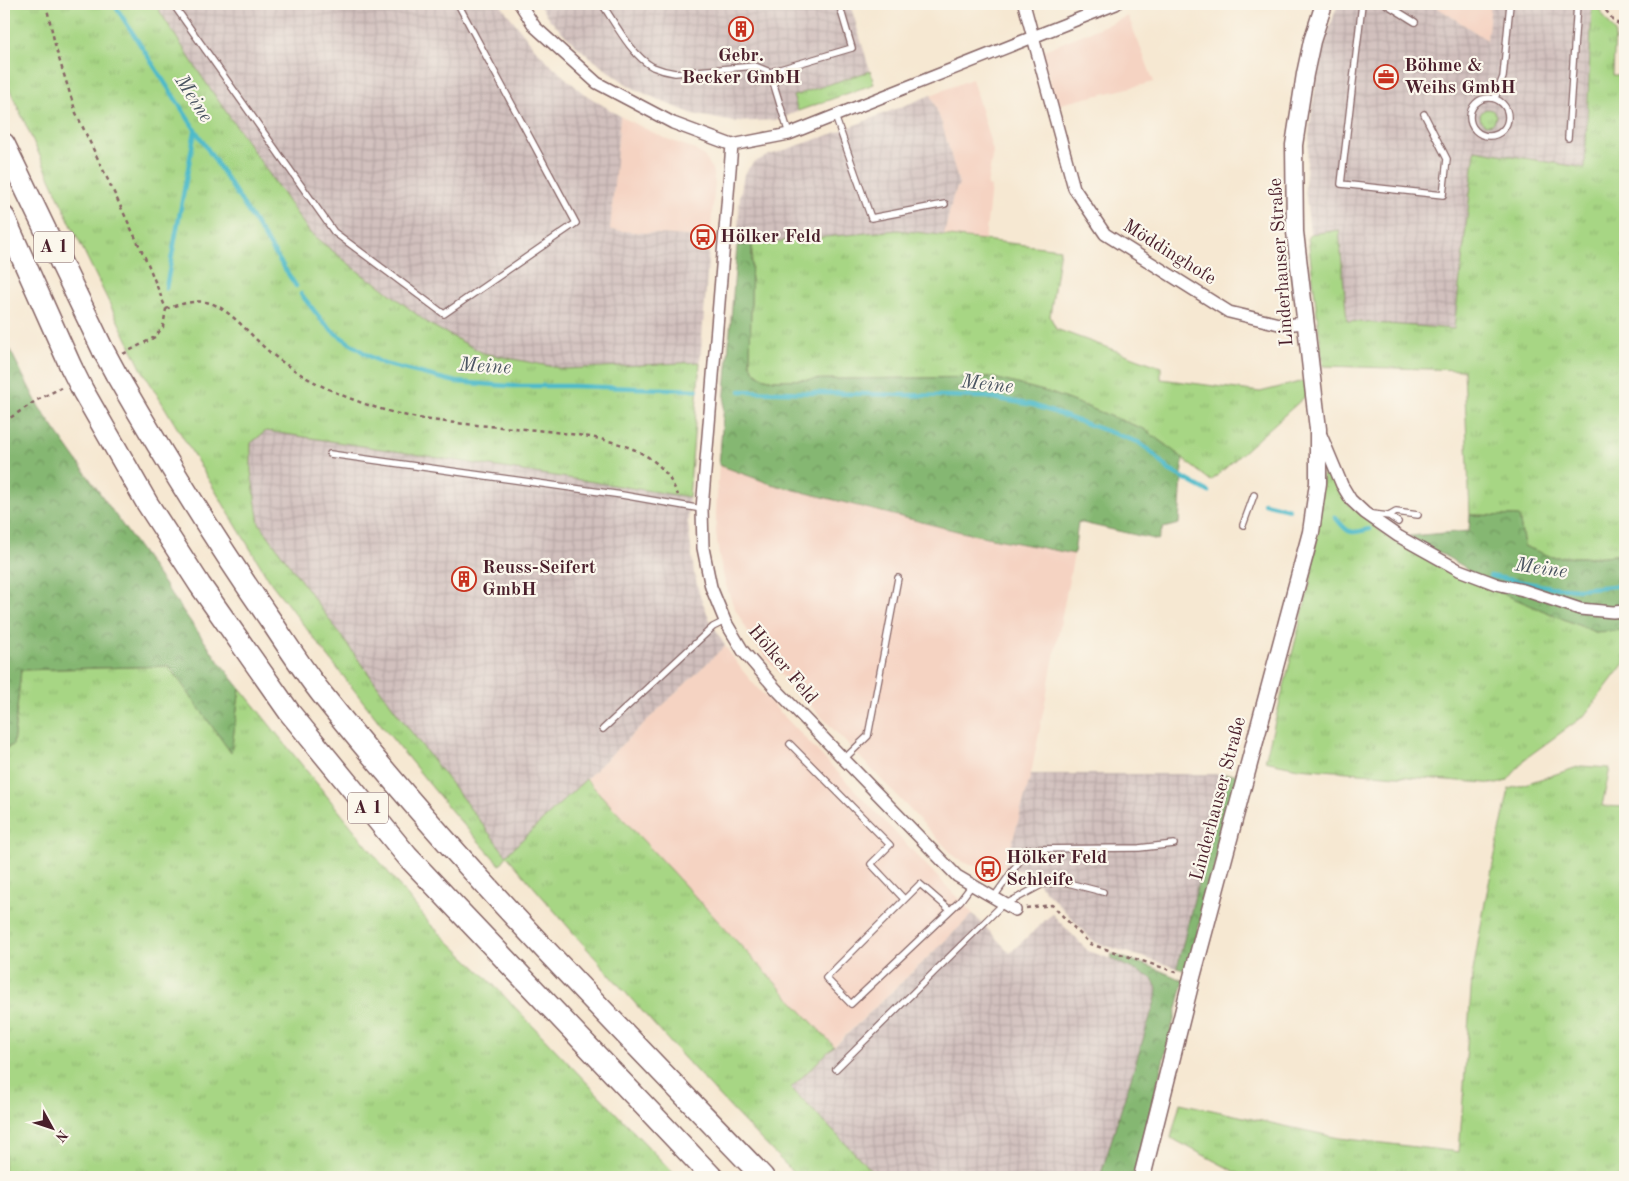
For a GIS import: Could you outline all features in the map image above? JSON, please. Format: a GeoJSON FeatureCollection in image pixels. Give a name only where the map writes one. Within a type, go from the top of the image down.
{"type":"FeatureCollection","features":[{"type":"Feature","properties":{"kind":"highway","name":"A 1"},"geometry":{"type":"LineString","coordinates":[[4,144],[116,374],[169,466],[231,565],[320,691],[406,796],[497,898],[763,1177]]}},
{"type":"Feature","properties":{"kind":"highway","name":"A 1"},"geometry":{"type":"LineString","coordinates":[[4,217],[70,367],[147,503],[200,585],[290,713],[407,856],[712,1177]]}},
{"type":"Feature","properties":{"kind":"main road","name":"Linderhauser Straße"},"geometry":{"type":"LineString","coordinates":[[1142,1177],[1192,977],[1311,532],[1318,483],[1318,429],[1295,232],[1294,145],[1305,74],[1312,42],[1324,4]]}},
{"type":"Feature","properties":{"kind":"street"},"geometry":{"type":"LineString","coordinates":[[520,4],[535,27],[597,83],[673,123],[732,145],[789,134],[1116,4]]}},
{"type":"Feature","properties":{"kind":"street","name":"Möddinghofe"},"geometry":{"type":"LineString","coordinates":[[1024,4],[1074,188],[1106,234],[1229,312],[1283,325],[1305,323]]}},
{"type":"Feature","properties":{"kind":"street","name":"Hölker Feld"},"geometry":{"type":"LineString","coordinates":[[732,145],[702,509],[703,548],[711,587],[725,621],[743,650],[775,688],[957,876],[1005,904]]}},
{"type":"Feature","properties":{"kind":"street","name":"Linderhauser Straße"},"geometry":{"type":"LineString","coordinates":[[1318,429],[1342,485],[1351,500],[1365,513],[1398,536],[1459,570],[1496,584],[1523,590],[1580,609],[1613,612],[1625,611]]}},
{"type":"Feature","properties":{"kind":"lane"},"geometry":{"type":"LineString","coordinates":[[173,4],[334,232],[444,314],[576,223],[458,4]]}},
{"type":"Feature","properties":{"kind":"lane"},"geometry":{"type":"LineString","coordinates":[[602,4],[634,50],[652,66],[675,74],[755,66],[770,72],[852,48],[839,4]]}},
{"type":"Feature","properties":{"kind":"lane"},"geometry":{"type":"LineString","coordinates":[[1362,4],[1341,184],[1443,196],[1447,159],[1424,114]]}},
{"type":"Feature","properties":{"kind":"lane"},"geometry":{"type":"LineString","coordinates":[[1386,4],[1415,22]]}},
{"type":"Feature","properties":{"kind":"lane"},"geometry":{"type":"LineString","coordinates":[[1494,98],[1503,77],[1510,4]]}},
{"type":"Feature","properties":{"kind":"lane"},"geometry":{"type":"LineString","coordinates":[[1568,138],[1577,4]]}},
{"type":"Feature","properties":{"kind":"lane"},"geometry":{"type":"LineString","coordinates":[[770,72],[789,134]]}},
{"type":"Feature","properties":{"kind":"lane"},"geometry":{"type":"LineString","coordinates":[[1486,97],[1494,98],[1502,102],[1507,110],[1506,126],[1500,133],[1492,136],[1483,136],[1475,131],[1470,124],[1469,115],[1472,107],[1478,100],[1486,97]]}},
{"type":"Feature","properties":{"kind":"lane"},"geometry":{"type":"LineString","coordinates":[[835,116],[871,218],[945,204]]}},
{"type":"Feature","properties":{"kind":"lane"},"geometry":{"type":"LineString","coordinates":[[330,454],[622,495],[702,509]]}},
{"type":"Feature","properties":{"kind":"lane"},"geometry":{"type":"LineString","coordinates":[[1243,525],[1254,495]]}},
{"type":"Feature","properties":{"kind":"lane"},"geometry":{"type":"LineString","coordinates":[[1389,516],[1396,512],[1418,515]]}},
{"type":"Feature","properties":{"kind":"lane"},"geometry":{"type":"LineString","coordinates":[[1365,513],[1389,516],[1398,522]]}},
{"type":"Feature","properties":{"kind":"lane"},"geometry":{"type":"LineString","coordinates":[[844,759],[868,736],[898,578]]}},
{"type":"Feature","properties":{"kind":"lane"},"geometry":{"type":"LineString","coordinates":[[603,729],[713,627],[725,621]]}},
{"type":"Feature","properties":{"kind":"lane"},"geometry":{"type":"LineString","coordinates":[[790,744],[890,845],[872,864],[904,899]]}},
{"type":"Feature","properties":{"kind":"lane"},"geometry":{"type":"LineString","coordinates":[[1005,904],[1028,849],[1139,848],[1174,844]]}},
{"type":"Feature","properties":{"kind":"lane"},"geometry":{"type":"LineString","coordinates":[[836,1069],[1005,904],[1043,884],[1064,882],[1104,892]]}},
{"type":"Feature","properties":{"kind":"lane"},"geometry":{"type":"LineString","coordinates":[[950,910],[920,884],[826,978],[850,1004],[960,901],[972,885]]}},
{"type":"Feature","properties":{"kind":"path"},"geometry":{"type":"LineString","coordinates":[[46,4],[56,49],[76,113],[148,264],[166,309],[196,302],[208,302],[220,306],[267,350],[294,370],[320,385],[383,410],[419,418],[550,430],[608,440],[634,449],[652,460],[670,476],[683,505]]}},
{"type":"Feature","properties":{"kind":"path"},"geometry":{"type":"LineString","coordinates":[[1601,4],[1614,21],[1625,28]]}},
{"type":"Feature","properties":{"kind":"path"},"geometry":{"type":"LineString","coordinates":[[4,422],[37,400]]}},
{"type":"Feature","properties":{"kind":"path"},"geometry":{"type":"LineString","coordinates":[[1005,904],[1052,905],[1090,944],[1192,977]]}},
{"type":"Feature","properties":{"kind":"shaded area"},"geometry":{"type":"Polygon","coordinates":[[[155,4],[500,4],[537,51],[561,74],[583,93],[620,116],[610,230],[710,238],[700,362],[564,369],[483,353],[429,324],[310,233],[202,77],[155,4]]]}},
{"type":"Feature","properties":{"kind":"shaded area","name":"Gebr. Becker GmbH"},"geometry":{"type":"Polygon","coordinates":[[[538,4],[850,4],[870,71],[793,96],[798,111],[778,120],[734,122],[693,114],[631,87],[601,66],[574,44],[551,21],[538,4]]]}},
{"type":"Feature","properties":{"kind":"shaded area"},"geometry":{"type":"Polygon","coordinates":[[[1338,4],[1432,4],[1487,40],[1491,4],[1592,4],[1585,169],[1475,150],[1454,329],[1347,321],[1339,231],[1310,234],[1305,188],[1310,124],[1318,72],[1328,32],[1338,4]]]}},
{"type":"Feature","properties":{"kind":"shaded area"},"geometry":{"type":"Polygon","coordinates":[[[1432,4],[1491,4],[1487,40],[1464,25],[1432,4]]]}},
{"type":"Feature","properties":{"kind":"shaded area"},"geometry":{"type":"Polygon","coordinates":[[[1128,16],[1154,82],[1056,105],[1042,51],[1128,16]]]}},
{"type":"Feature","properties":{"kind":"shaded area"},"geometry":{"type":"Polygon","coordinates":[[[972,79],[993,151],[987,186],[991,187],[985,240],[944,235],[953,196],[959,184],[942,124],[931,95],[972,79]]]}},
{"type":"Feature","properties":{"kind":"shaded area"},"geometry":{"type":"Polygon","coordinates":[[[931,95],[942,124],[959,184],[953,196],[944,235],[898,230],[737,246],[740,196],[744,174],[753,163],[767,156],[832,134],[931,95]]]}},
{"type":"Feature","properties":{"kind":"shaded area"},"geometry":{"type":"Polygon","coordinates":[[[620,116],[664,138],[692,148],[704,156],[712,169],[715,183],[710,238],[610,230],[620,116]]]}},
{"type":"Feature","properties":{"kind":"shaded area"},"geometry":{"type":"Polygon","coordinates":[[[266,431],[689,497],[688,523],[694,573],[700,596],[710,620],[725,646],[506,855],[406,725],[259,523],[251,471],[251,443],[266,431]]]}},
{"type":"Feature","properties":{"kind":"shaded area"},"geometry":{"type":"Polygon","coordinates":[[[719,465],[771,484],[961,532],[1074,554],[1031,774],[1005,869],[970,865],[956,858],[770,663],[755,644],[734,607],[725,583],[719,556],[716,510],[719,465]]]}},
{"type":"Feature","properties":{"kind":"shaded area"},"geometry":{"type":"Polygon","coordinates":[[[725,646],[759,690],[973,914],[834,1046],[586,779],[725,646]]]}},
{"type":"Feature","properties":{"kind":"shaded area"},"geometry":{"type":"Polygon","coordinates":[[[1031,774],[1225,774],[1177,968],[1094,942],[1027,871],[1005,869],[1031,774]]]}},
{"type":"Feature","properties":{"kind":"shaded area"},"geometry":{"type":"Polygon","coordinates":[[[973,914],[1010,953],[1052,914],[1088,951],[1143,973],[1152,978],[1157,988],[1156,998],[1100,1177],[878,1177],[791,1088],[973,914]]]}},
{"type":"Feature","properties":{"kind":"green space"},"geometry":{"type":"Polygon","coordinates":[[[4,4],[155,4],[202,77],[310,233],[429,324],[483,353],[564,369],[700,362],[689,497],[266,431],[251,443],[251,471],[259,523],[406,725],[506,855],[586,779],[834,1046],[791,1088],[878,1177],[798,1177],[685,1059],[507,856],[500,865],[454,814],[386,731],[271,583],[141,368],[74,231],[4,77],[4,4]]]}},
{"type":"Feature","properties":{"kind":"green space"},"geometry":{"type":"Polygon","coordinates":[[[1592,4],[1595,4],[1615,32],[1613,75],[1625,75],[1625,554],[1594,557],[1552,557],[1524,546],[1519,516],[1470,515],[1464,370],[1323,366],[1308,237],[1310,234],[1339,230],[1347,321],[1454,329],[1475,150],[1585,168],[1592,4]]]}},
{"type":"Feature","properties":{"kind":"green space"},"geometry":{"type":"Polygon","coordinates":[[[870,71],[874,84],[798,111],[793,96],[870,71]]]}},
{"type":"Feature","properties":{"kind":"green space"},"geometry":{"type":"Polygon","coordinates":[[[1488,109],[1494,111],[1496,117],[1494,123],[1488,125],[1482,123],[1480,117],[1482,111],[1488,109]]]}},
{"type":"Feature","properties":{"kind":"green space"},"geometry":{"type":"Polygon","coordinates":[[[898,230],[1060,249],[1050,316],[1056,329],[1161,367],[1161,379],[1260,392],[1308,380],[1309,393],[1211,481],[1144,429],[1051,393],[990,377],[774,380],[762,377],[756,373],[750,362],[752,244],[898,230]]]}},
{"type":"Feature","properties":{"kind":"green space"},"geometry":{"type":"Polygon","coordinates":[[[752,244],[750,362],[759,375],[774,380],[990,377],[1051,393],[1144,429],[1183,458],[1179,524],[1163,528],[1158,540],[1078,522],[1074,554],[961,532],[771,484],[719,465],[737,246],[752,244]]]}},
{"type":"Feature","properties":{"kind":"green space"},"geometry":{"type":"Polygon","coordinates":[[[4,338],[39,407],[217,659],[240,688],[231,753],[169,666],[21,670],[13,745],[4,749],[4,338]]]}},
{"type":"Feature","properties":{"kind":"green space"},"geometry":{"type":"Polygon","coordinates":[[[1325,454],[1335,484],[1348,504],[1390,539],[1439,567],[1595,632],[1625,630],[1625,662],[1584,716],[1526,758],[1507,781],[1497,784],[1298,768],[1265,761],[1310,583],[1318,530],[1325,454]]]}},
{"type":"Feature","properties":{"kind":"green space"},"geometry":{"type":"Polygon","coordinates":[[[1470,515],[1519,516],[1524,546],[1552,557],[1594,557],[1625,554],[1625,630],[1595,632],[1479,584],[1463,566],[1409,536],[1469,531],[1470,515]]]}},
{"type":"Feature","properties":{"kind":"green space"},"geometry":{"type":"Polygon","coordinates":[[[169,666],[231,752],[240,688],[430,924],[487,978],[677,1177],[4,1177],[4,749],[13,745],[21,670],[169,666]]]}},
{"type":"Feature","properties":{"kind":"green space"},"geometry":{"type":"Polygon","coordinates":[[[1581,766],[1610,768],[1602,806],[1625,807],[1625,1177],[1245,1177],[1171,1138],[1180,1103],[1339,1138],[1459,1152],[1472,977],[1486,897],[1509,789],[1581,766]]]}},
{"type":"Feature","properties":{"kind":"green space"},"geometry":{"type":"Polygon","coordinates":[[[1225,774],[1240,774],[1187,971],[1177,968],[1225,774]]]}},
{"type":"Feature","properties":{"kind":"green space"},"geometry":{"type":"Polygon","coordinates":[[[1112,954],[1152,967],[1184,981],[1133,1177],[1100,1177],[1156,998],[1157,988],[1152,978],[1111,959],[1112,954]]]}},
{"type":"Feature","properties":{"kind":"waterway","name":"Meine"},"geometry":{"type":"LineString","coordinates":[[114,4],[296,286]]}},
{"type":"Feature","properties":{"kind":"waterway"},"geometry":{"type":"LineString","coordinates":[[166,288],[195,131]]}},
{"type":"Feature","properties":{"kind":"waterway","name":"Meine"},"geometry":{"type":"LineString","coordinates":[[301,294],[323,322],[335,333],[369,356],[384,364],[456,382],[509,386],[697,390]]}},
{"type":"Feature","properties":{"kind":"waterway","name":"Meine"},"geometry":{"type":"LineString","coordinates":[[740,391],[987,397],[1033,405],[1138,442],[1169,470],[1209,492]]}},
{"type":"Feature","properties":{"kind":"waterway","name":"Meine"},"geometry":{"type":"LineString","coordinates":[[1264,503],[1289,509]]}},
{"type":"Feature","properties":{"kind":"waterway","name":"Meine"},"geometry":{"type":"LineString","coordinates":[[1335,517],[1349,531],[1357,532],[1369,529]]}},
{"type":"Feature","properties":{"kind":"waterway","name":"Meine"},"geometry":{"type":"LineString","coordinates":[[1490,576],[1550,587],[1578,589],[1625,585]]}},
{"type":"Feature","properties":{"kind":"place","name":"Gebr. Becker GmbH"},"geometry":{"type":"Point","coordinates":[741,29]}},
{"type":"Feature","properties":{"kind":"place","name":"Böhme & Weihs GmbH"},"geometry":{"type":"Point","coordinates":[1386,77]}},
{"type":"Feature","properties":{"kind":"place","name":"Hölker Feld"},"geometry":{"type":"Point","coordinates":[703,237]}},
{"type":"Feature","properties":{"kind":"place","name":"Reuss-Seifert GmbH"},"geometry":{"type":"Point","coordinates":[464,579]}},
{"type":"Feature","properties":{"kind":"place","name":"Hölker Feld Schleife"},"geometry":{"type":"Point","coordinates":[988,869]}}]}
